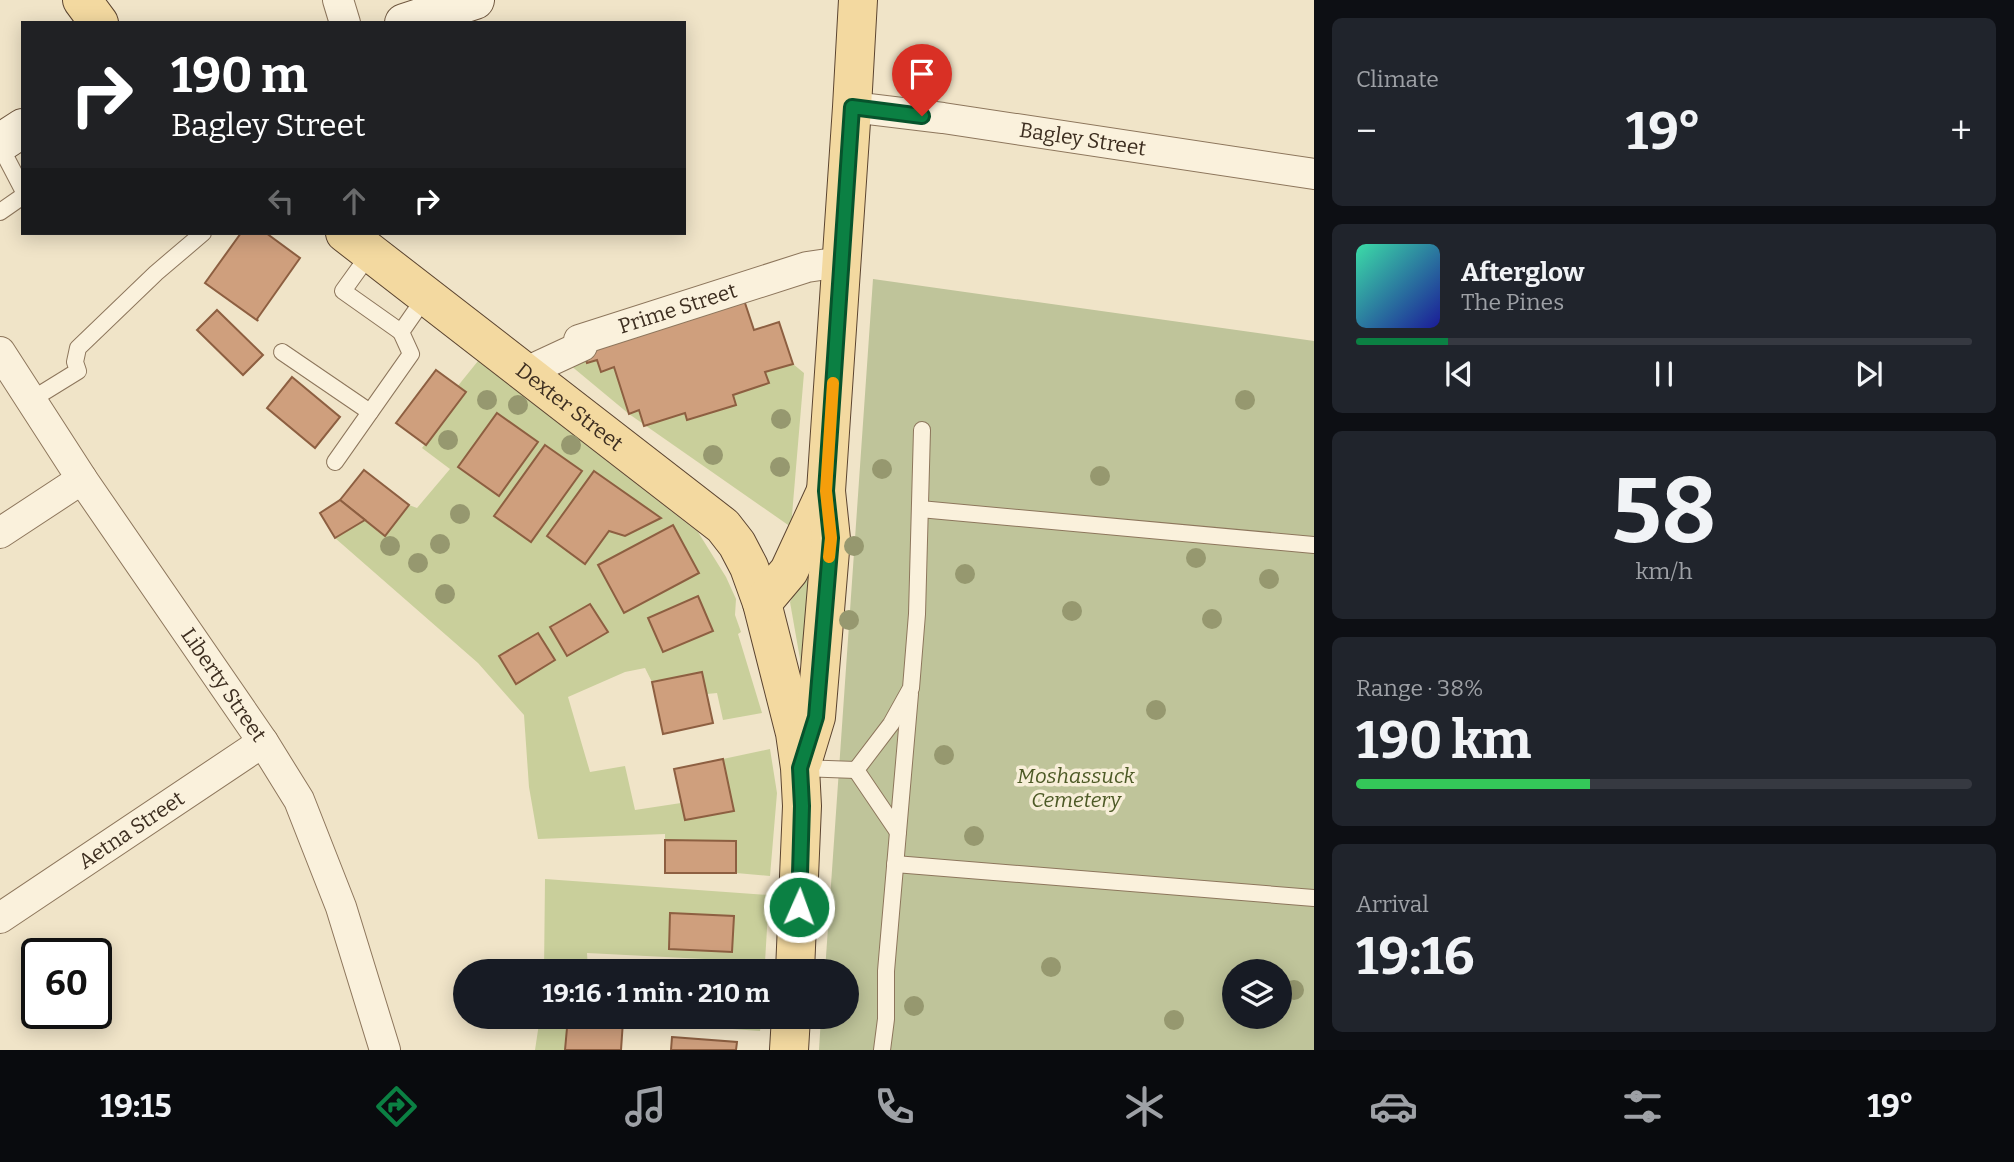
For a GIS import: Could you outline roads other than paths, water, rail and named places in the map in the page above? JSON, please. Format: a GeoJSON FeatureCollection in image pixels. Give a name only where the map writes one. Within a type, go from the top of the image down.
{"type":"FeatureCollection","features":[{"type":"Feature","properties":{"kind":"main road"},"geometry":{"type":"LineString","coordinates":[[82,0],[98,21]]}},
{"type":"Feature","properties":{"kind":"main road"},"geometry":{"type":"LineString","coordinates":[[410,21],[475,0]]}},
{"type":"Feature","properties":{"kind":"main road"},"geometry":{"type":"LineString","coordinates":[[796,959],[802,806],[800,768],[816,717],[831,538],[826,491],[858,0]]}},
{"type":"Feature","properties":{"kind":"main road"},"geometry":{"type":"LineString","coordinates":[[0,144],[21,129]]}},
{"type":"Feature","properties":{"kind":"main road","name":"Dexter Street"},"geometry":{"type":"LineString","coordinates":[[358,242],[723,526],[737,544],[762,603],[800,768]]}},
{"type":"Feature","properties":{"kind":"main road"},"geometry":{"type":"LineString","coordinates":[[762,603],[789,571],[826,491]]}},
{"type":"Feature","properties":{"kind":"main road"},"geometry":{"type":"LineString","coordinates":[[789,1050],[790,1029]]}},
{"type":"Feature","properties":{"kind":"street"},"geometry":{"type":"LineString","coordinates":[[338,0],[344,21]]}},
{"type":"Feature","properties":{"kind":"street","name":"Bagley Street"},"geometry":{"type":"LineString","coordinates":[[852,107],[943,118],[1314,174]]}},
{"type":"Feature","properties":{"kind":"street","name":"Prime Street"},"geometry":{"type":"LineString","coordinates":[[526,372],[582,346],[579,340],[807,267],[841,262]]}},
{"type":"Feature","properties":{"kind":"street","name":"Liberty Street"},"geometry":{"type":"LineString","coordinates":[[0,352],[82,479],[263,741],[299,800],[341,907],[385,1050]]}},
{"type":"Feature","properties":{"kind":"street"},"geometry":{"type":"LineString","coordinates":[[0,533],[82,479]]}},
{"type":"Feature","properties":{"kind":"street","name":"Aetna Street"},"geometry":{"type":"LineString","coordinates":[[0,918],[263,741]]}},
{"type":"Feature","properties":{"kind":"lane"},"geometry":{"type":"LineString","coordinates":[[0,144],[21,186]]}},
{"type":"Feature","properties":{"kind":"lane"},"geometry":{"type":"LineString","coordinates":[[0,212],[21,197]]}},
{"type":"Feature","properties":{"kind":"lane"},"geometry":{"type":"LineString","coordinates":[[31,400],[78,371],[75,362],[78,348],[156,273],[201,235]]}},
{"type":"Feature","properties":{"kind":"lane"},"geometry":{"type":"LineString","coordinates":[[335,462],[411,354],[401,332],[343,291],[358,242]]}},
{"type":"Feature","properties":{"kind":"lane"},"geometry":{"type":"LineString","coordinates":[[401,332],[426,295]]}},
{"type":"Feature","properties":{"kind":"lane"},"geometry":{"type":"LineString","coordinates":[[282,352],[370,412]]}},
{"type":"Feature","properties":{"kind":"lane"},"geometry":{"type":"LineString","coordinates":[[882,1050],[886,1019],[886,971],[917,614],[922,430]]}},
{"type":"Feature","properties":{"kind":"lane"},"geometry":{"type":"LineString","coordinates":[[920,509],[1314,545]]}},
{"type":"Feature","properties":{"kind":"lane"},"geometry":{"type":"LineString","coordinates":[[856,770],[891,724],[911,688]]}},
{"type":"Feature","properties":{"kind":"lane"},"geometry":{"type":"LineString","coordinates":[[800,768],[856,770]]}},
{"type":"Feature","properties":{"kind":"lane"},"geometry":{"type":"LineString","coordinates":[[856,770],[898,832]]}},
{"type":"Feature","properties":{"kind":"lane"},"geometry":{"type":"LineString","coordinates":[[895,863],[1314,898]]}},
{"type":"Feature","properties":{"kind":"park label","name":"Moshassuck Cemetery"},"geometry":{"type":"Point","coordinates":[1076,788]}}]}
